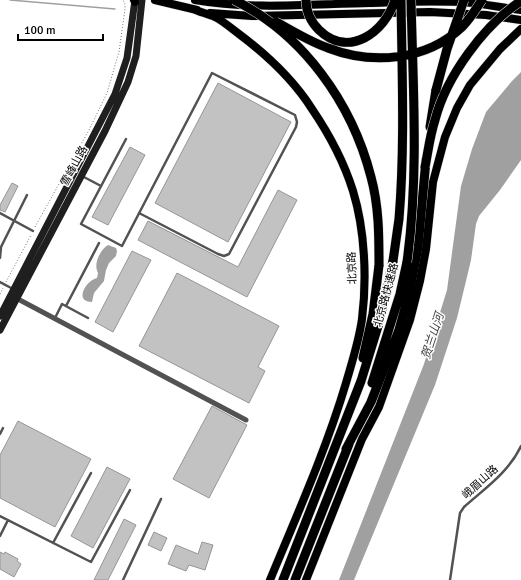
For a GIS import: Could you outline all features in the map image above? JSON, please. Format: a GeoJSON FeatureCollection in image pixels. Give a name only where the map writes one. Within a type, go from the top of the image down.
{"type":"FeatureCollection","features":[{"type":"Feature","properties":{"kind":"highway"},"geometry":{"type":"LineString","coordinates":[[234,0],[309,40],[328,48],[351,55],[372,58],[408,55],[442,42],[461,28],[482,0]]}},
{"type":"Feature","properties":{"kind":"highway"},"geometry":{"type":"LineString","coordinates":[[306,0],[309,16],[314,25],[322,33],[332,39],[342,42],[354,42],[366,38],[377,30],[392,11],[395,0]]}},
{"type":"Feature","properties":{"kind":"highway","name":"北京路快速路"},"geometry":{"type":"LineString","coordinates":[[283,580],[361,381],[379,323],[393,261],[399,219],[401,174],[401,0]]}},
{"type":"Feature","properties":{"kind":"highway","name":"北京路快速路"},"geometry":{"type":"LineString","coordinates":[[295,580],[368,396],[400,294],[407,262],[412,227],[414,184],[411,0]]}},
{"type":"Feature","properties":{"kind":"highway"},"geometry":{"type":"LineString","coordinates":[[346,449],[371,402],[398,330],[410,290],[422,214],[430,122],[436,90],[447,49],[464,0]]}},
{"type":"Feature","properties":{"kind":"highway"},"geometry":{"type":"LineString","coordinates":[[425,168],[435,119],[444,92],[452,78],[468,52],[490,27],[521,1]]}},
{"type":"Feature","properties":{"kind":"highway"},"geometry":{"type":"LineString","coordinates":[[254,10],[278,28],[306,55],[327,81],[342,103],[353,126],[372,178],[376,200],[379,265],[373,314],[346,419]]}},
{"type":"Feature","properties":{"kind":"main road"},"geometry":{"type":"LineString","coordinates":[[155,0],[210,12],[252,16],[430,12],[486,15],[521,20]]}},
{"type":"Feature","properties":{"kind":"main road"},"geometry":{"type":"LineString","coordinates":[[195,0],[233,5],[267,6],[446,2],[472,3],[521,10]]}},
{"type":"Feature","properties":{"kind":"main road","name":"雪峰山路"},"geometry":{"type":"LineString","coordinates":[[0,316],[16,293],[82,175],[131,76],[138,42],[138,1]]}},
{"type":"Feature","properties":{"kind":"main road","name":"雪峰山路"},"geometry":{"type":"LineString","coordinates":[[0,330],[16,293],[115,94],[127,58],[138,1]]}},
{"type":"Feature","properties":{"kind":"main road","name":"北京路"},"geometry":{"type":"LineString","coordinates":[[193,9],[215,17],[251,42],[274,62],[304,96],[326,129],[343,165],[353,192],[360,223],[364,254],[364,287],[362,319],[356,351],[330,432],[270,580]]}},
{"type":"Feature","properties":{"kind":"main road"},"geometry":{"type":"LineString","coordinates":[[306,580],[362,439],[379,407],[410,320],[418,293],[426,249],[433,182],[445,137],[457,108],[470,85],[500,49],[521,29]]}},
{"type":"Feature","properties":{"kind":"street"},"geometry":{"type":"LineString","coordinates":[[16,293],[55,318],[246,420]]}},
{"type":"Feature","properties":{"kind":"lane"},"geometry":{"type":"LineString","coordinates":[[126,139],[81,224],[122,246],[139,213],[212,73],[294,115],[298,122],[229,254],[224,256],[218,254],[139,213]]}},
{"type":"Feature","properties":{"kind":"lane"},"geometry":{"type":"LineString","coordinates":[[82,175],[101,186]]}},
{"type":"Feature","properties":{"kind":"lane"},"geometry":{"type":"LineString","coordinates":[[0,258],[1,247],[27,195]]}},
{"type":"Feature","properties":{"kind":"lane"},"geometry":{"type":"LineString","coordinates":[[0,213],[33,231]]}},
{"type":"Feature","properties":{"kind":"lane"},"geometry":{"type":"LineString","coordinates":[[66,306],[99,243]]}},
{"type":"Feature","properties":{"kind":"lane"},"geometry":{"type":"LineString","coordinates":[[0,282],[16,293]]}},
{"type":"Feature","properties":{"kind":"lane"},"geometry":{"type":"LineString","coordinates":[[55,318],[62,304],[88,318]]}},
{"type":"Feature","properties":{"kind":"lane"},"geometry":{"type":"LineString","coordinates":[[0,434],[3,428]]}},
{"type":"Feature","properties":{"kind":"lane","name":"峨眉山路"},"geometry":{"type":"LineString","coordinates":[[450,580],[460,513],[464,507],[508,468],[516,457],[521,446]]}},
{"type":"Feature","properties":{"kind":"lane"},"geometry":{"type":"LineString","coordinates":[[53,543],[91,473]]}},
{"type":"Feature","properties":{"kind":"lane"},"geometry":{"type":"LineString","coordinates":[[0,516],[91,562],[130,490]]}},
{"type":"Feature","properties":{"kind":"lane"},"geometry":{"type":"LineString","coordinates":[[123,580],[161,499]]}},
{"type":"Feature","properties":{"kind":"lane"},"geometry":{"type":"LineString","coordinates":[[0,536],[8,520]]}},
{"type":"Feature","properties":{"kind":"path"},"geometry":{"type":"LineString","coordinates":[[0,294],[89,130],[107,93],[120,45],[125,9],[123,0]]}},
{"type":"Feature","properties":{"kind":"water","name":"贺兰山河"},"geometry":{"type":"Polygon","coordinates":[[[521,72],[521,160],[479,216],[476,224],[471,260],[457,318],[435,385],[354,580],[339,580],[424,364],[447,290],[461,186],[472,149],[486,112],[521,72]]]}},
{"type":"Feature","properties":{"kind":"water"},"geometry":{"type":"Polygon","coordinates":[[[108,245],[116,248],[116,256],[109,263],[104,281],[94,293],[92,302],[87,301],[84,299],[83,291],[89,283],[97,278],[98,273],[96,266],[98,258],[102,250],[108,245]]]}},
{"type":"Feature","properties":{"kind":"building"},"geometry":{"type":"Polygon","coordinates":[[[218,83],[291,122],[228,242],[155,203],[218,83]]]}},
{"type":"Feature","properties":{"kind":"building"},"geometry":{"type":"Polygon","coordinates":[[[130,147],[145,155],[108,225],[92,217],[130,147]]]}},
{"type":"Feature","properties":{"kind":"building"},"geometry":{"type":"Polygon","coordinates":[[[12,183],[18,186],[5,212],[0,210],[0,205],[12,183]]]}},
{"type":"Feature","properties":{"kind":"building"},"geometry":{"type":"Polygon","coordinates":[[[278,190],[297,200],[247,297],[138,240],[148,221],[238,267],[278,190]]]}},
{"type":"Feature","properties":{"kind":"building"},"geometry":{"type":"Polygon","coordinates":[[[132,251],[151,260],[113,332],[95,322],[132,251]]]}},
{"type":"Feature","properties":{"kind":"building"},"geometry":{"type":"Polygon","coordinates":[[[177,273],[279,326],[258,367],[265,371],[249,403],[139,346],[177,273]]]}},
{"type":"Feature","properties":{"kind":"building"},"geometry":{"type":"Polygon","coordinates":[[[212,406],[247,425],[209,498],[173,479],[212,406]]]}},
{"type":"Feature","properties":{"kind":"building"},"geometry":{"type":"Polygon","coordinates":[[[18,421],[91,459],[55,527],[0,498],[0,455],[18,421]]]}},
{"type":"Feature","properties":{"kind":"building"},"geometry":{"type":"Polygon","coordinates":[[[107,467],[130,479],[93,548],[71,536],[107,467]]]}},
{"type":"Feature","properties":{"kind":"building"},"geometry":{"type":"Polygon","coordinates":[[[124,519],[136,525],[108,580],[94,580],[124,519]]]}},
{"type":"Feature","properties":{"kind":"building"},"geometry":{"type":"Polygon","coordinates":[[[154,532],[167,538],[161,551],[148,545],[154,532]]]}},
{"type":"Feature","properties":{"kind":"building"},"geometry":{"type":"Polygon","coordinates":[[[202,542],[213,545],[205,570],[189,565],[186,571],[168,564],[176,545],[198,554],[202,542]]]}},
{"type":"Feature","properties":{"kind":"building"},"geometry":{"type":"Polygon","coordinates":[[[0,552],[4,554],[5,552],[18,559],[17,561],[21,564],[14,577],[0,569],[0,552]]]}},
{"type":"Feature","properties":{"kind":"waterway"},"geometry":{"type":"LineString","coordinates":[[10,0],[115,9]]}}]}
